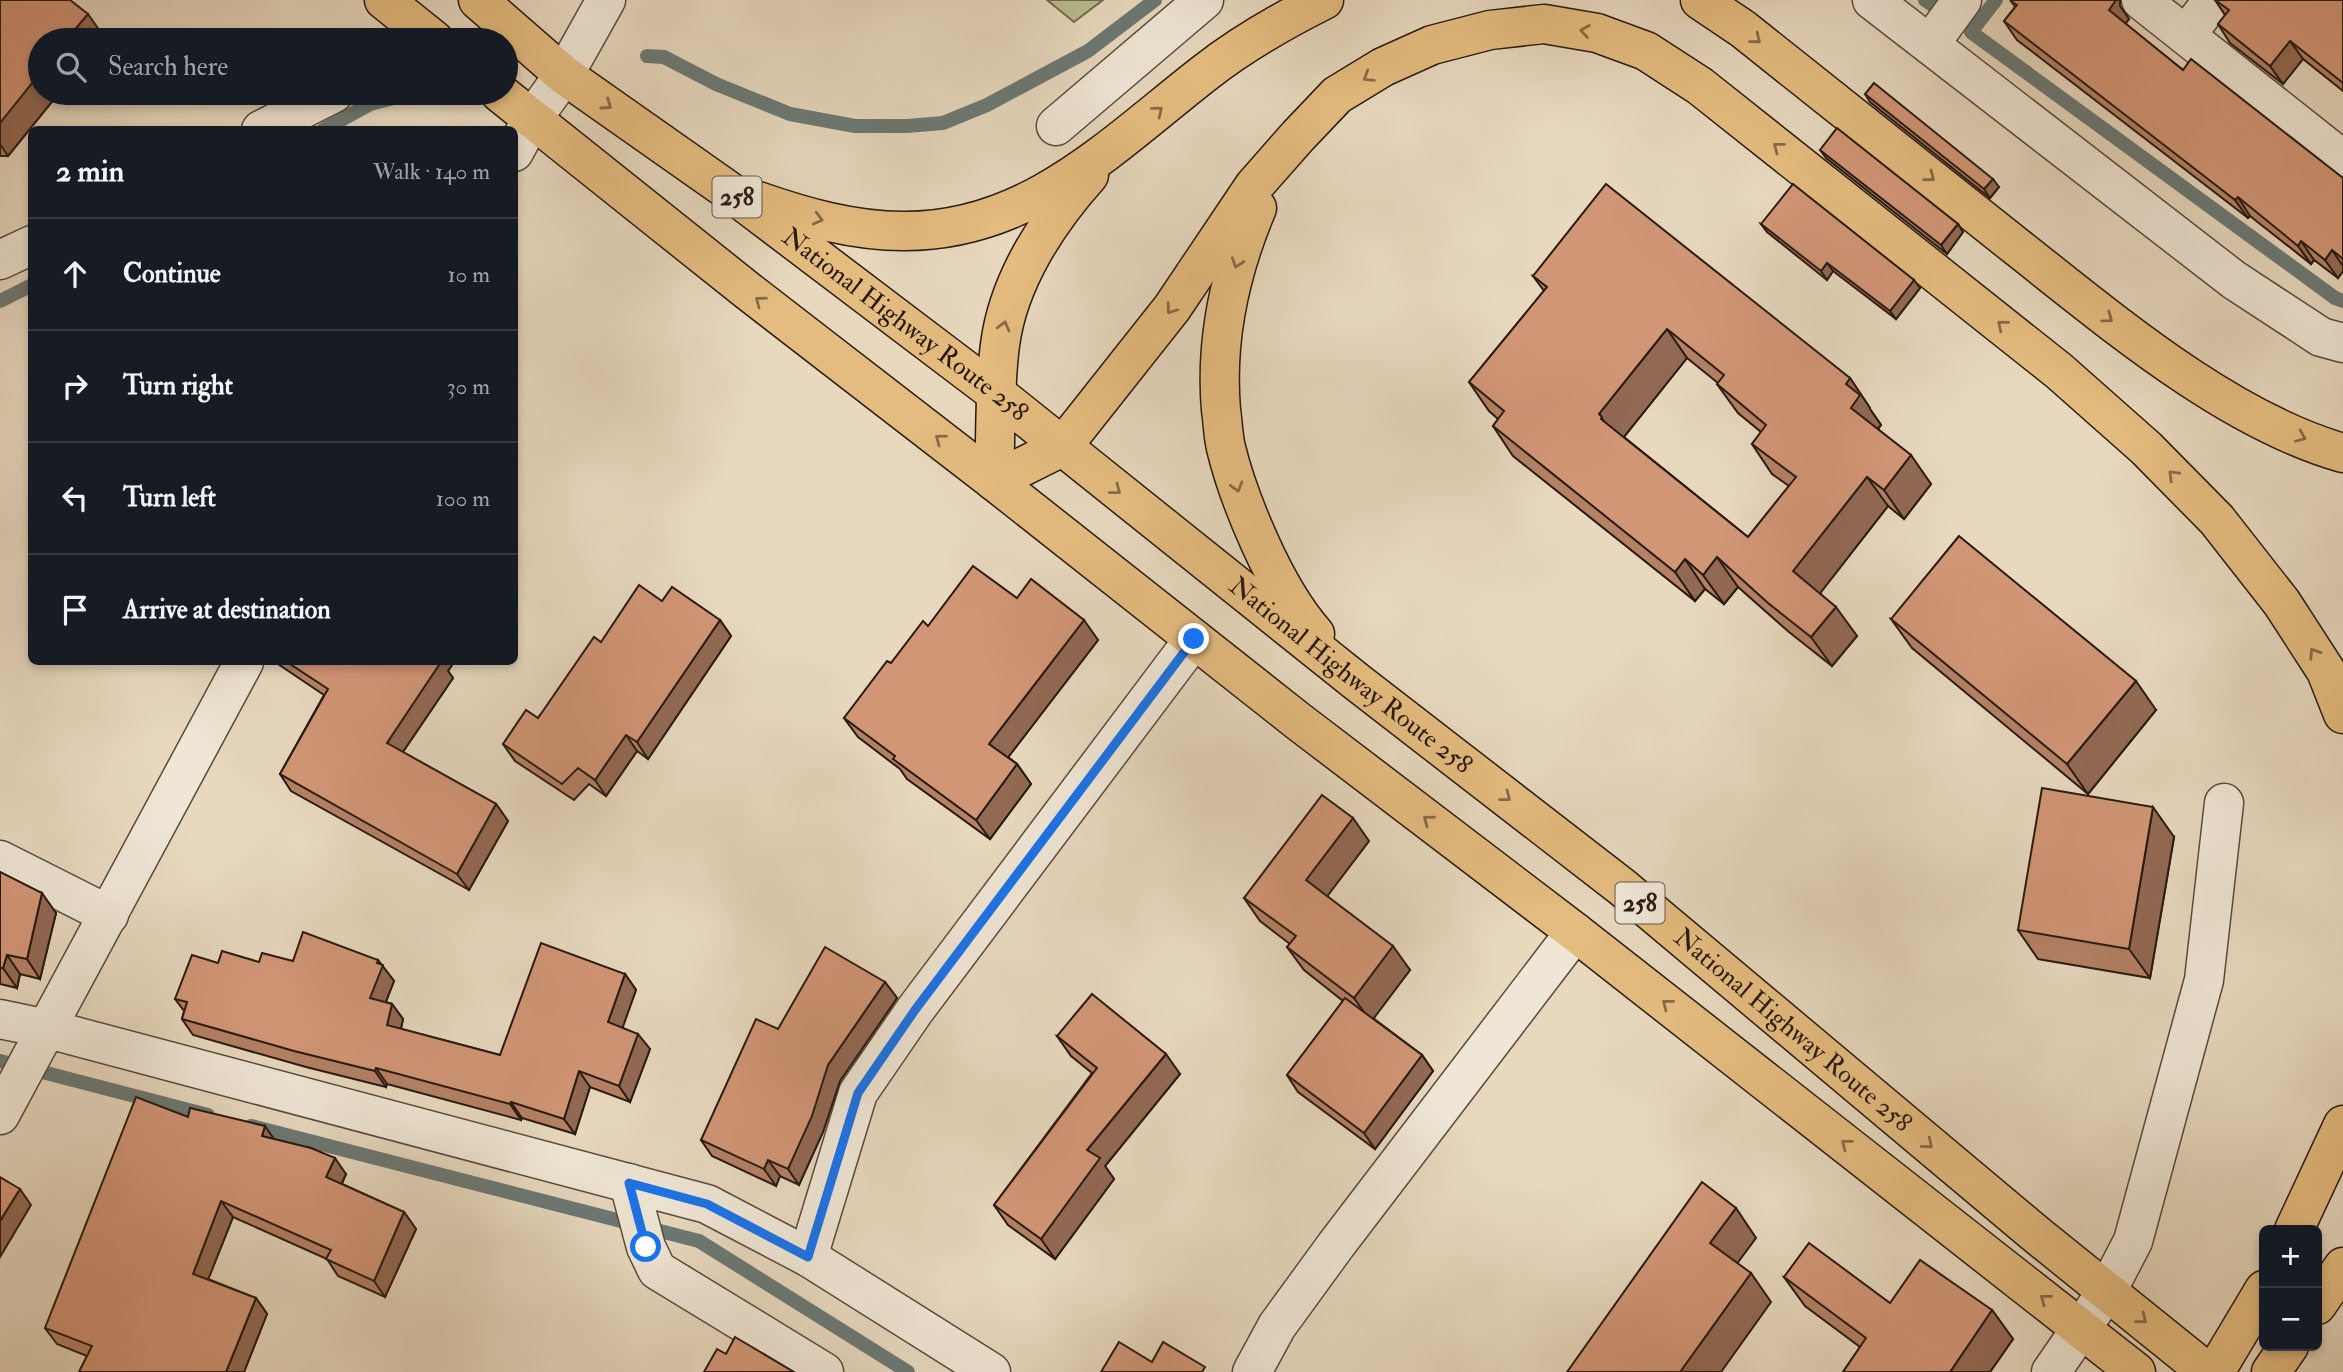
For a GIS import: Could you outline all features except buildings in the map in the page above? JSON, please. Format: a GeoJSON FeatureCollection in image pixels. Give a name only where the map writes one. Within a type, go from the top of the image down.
{"type":"FeatureCollection","features":[{"type":"Feature","properties":{"kind":"highway"},"geometry":{"type":"LineString","coordinates":[[384,0],[412,28]]}},
{"type":"Feature","properties":{"kind":"highway","name":"National Highway Route 258"},"geometry":{"type":"LineString","coordinates":[[478,0],[510,28]]}},
{"type":"Feature","properties":{"kind":"highway"},"geometry":{"type":"LineString","coordinates":[[729,191],[788,211],[842,225],[903,231],[959,226],[1009,211],[1062,184],[1118,144],[1207,71],[1273,26],[1324,0]]}},
{"type":"Feature","properties":{"kind":"highway"},"geometry":{"type":"LineString","coordinates":[[1700,0],[1743,29],[2098,310],[2181,370],[2256,418],[2343,453]]}},
{"type":"Feature","properties":{"kind":"highway"},"geometry":{"type":"LineString","coordinates":[[1118,144],[1070,197],[1036,247],[1014,292],[1000,344],[995,481],[1062,447],[1172,308],[1254,186],[1337,95],[1383,67],[1432,45],[1490,30],[1544,24],[1597,33],[1646,51],[1700,86],[2059,371],[2146,448],[2217,520],[2283,603],[2326,671],[2343,714]]}},
{"type":"Feature","properties":{"kind":"highway","name":"National Highway Route 258"},"geometry":{"type":"LineString","coordinates":[[518,35],[564,75],[729,191],[997,394],[1357,682],[1622,887],[2207,1372]]}},
{"type":"Feature","properties":{"kind":"highway","name":"National Highway Route 258"},"geometry":{"type":"LineString","coordinates":[[515,105],[748,292],[995,481],[1298,721],[1575,932],[2136,1372]]}},
{"type":"Feature","properties":{"kind":"highway"},"geometry":{"type":"LineString","coordinates":[[1297,136],[1256,209],[1234,269],[1222,325],[1219,383],[1225,445],[1242,504],[1270,564],[1304,622],[1357,682]]}},
{"type":"Feature","properties":{"kind":"highway"},"geometry":{"type":"LineString","coordinates":[[2296,1225],[2343,1126]]}},
{"type":"Feature","properties":{"kind":"highway"},"geometry":{"type":"LineString","coordinates":[[2322,1298],[2343,1267]]}},
{"type":"Feature","properties":{"kind":"highway"},"geometry":{"type":"LineString","coordinates":[[2215,1372],[2259,1300]]}},
{"type":"Feature","properties":{"kind":"highway"},"geometry":{"type":"LineString","coordinates":[[2271,1372],[2286,1351]]}},
{"type":"Feature","properties":{"kind":"street"},"geometry":{"type":"LineString","coordinates":[[518,145],[532,119],[564,75],[606,0]]}},
{"type":"Feature","properties":{"kind":"street"},"geometry":{"type":"LineString","coordinates":[[1056,126],[1204,0]]}},
{"type":"Feature","properties":{"kind":"street"},"geometry":{"type":"LineString","coordinates":[[1871,0],[1934,39],[2234,280],[2321,337],[2343,342]]}},
{"type":"Feature","properties":{"kind":"street"},"geometry":{"type":"LineString","coordinates":[[1934,39],[1961,0]]}},
{"type":"Feature","properties":{"kind":"street"},"geometry":{"type":"LineString","coordinates":[[2141,0],[2343,160]]}},
{"type":"Feature","properties":{"kind":"street"},"geometry":{"type":"LineString","coordinates":[[2186,35],[2213,0]]}},
{"type":"Feature","properties":{"kind":"street"},"geometry":{"type":"LineString","coordinates":[[269,126],[310,105]]}},
{"type":"Feature","properties":{"kind":"street"},"geometry":{"type":"LineString","coordinates":[[0,260],[28,247]]}},
{"type":"Feature","properties":{"kind":"street"},"geometry":{"type":"LineString","coordinates":[[808,1257],[858,1093],[915,1010],[1194,639]]}},
{"type":"Feature","properties":{"kind":"street"},"geometry":{"type":"LineString","coordinates":[[8,1100],[242,665]]}},
{"type":"Feature","properties":{"kind":"street"},"geometry":{"type":"LineString","coordinates":[[2051,1372],[2107,1291],[2133,1241],[2204,981],[2224,803]]}},
{"type":"Feature","properties":{"kind":"street"},"geometry":{"type":"LineString","coordinates":[[0,860],[109,915]]}},
{"type":"Feature","properties":{"kind":"street"},"geometry":{"type":"LineString","coordinates":[[1252,1372],[1277,1326],[1336,1245],[1575,932]]}},
{"type":"Feature","properties":{"kind":"street"},"geometry":{"type":"LineString","coordinates":[[0,1019],[42,1040],[632,1193],[707,1204],[808,1257],[991,1372]]}},
{"type":"Feature","properties":{"kind":"street"},"geometry":{"type":"LineString","coordinates":[[632,1193],[646,1247],[657,1270],[824,1372]]}},
{"type":"Feature","properties":{"kind":"green space"},"geometry":{"type":"Polygon","coordinates":[[[1047,0],[1103,0],[1074,22],[1047,0]]]}},
{"type":"Feature","properties":{"kind":"waterway"},"geometry":{"type":"LineString","coordinates":[[647,56],[664,57],[716,84],[790,114],[855,126],[943,123],[987,105],[1088,51],[1155,0]]}},
{"type":"Feature","properties":{"kind":"waterway"},"geometry":{"type":"LineString","coordinates":[[1925,0],[1947,15]]}},
{"type":"Feature","properties":{"kind":"waterway"},"geometry":{"type":"LineString","coordinates":[[1996,0],[1971,32],[2335,298],[2343,301]]}},
{"type":"Feature","properties":{"kind":"waterway"},"geometry":{"type":"LineString","coordinates":[[330,126],[368,105]]}},
{"type":"Feature","properties":{"kind":"waterway"},"geometry":{"type":"LineString","coordinates":[[0,301],[28,287]]}},
{"type":"Feature","properties":{"kind":"waterway"},"geometry":{"type":"LineString","coordinates":[[0,1061],[208,1115]]}},
{"type":"Feature","properties":{"kind":"waterway"},"geometry":{"type":"LineString","coordinates":[[251,1126],[699,1241],[908,1372]]}},
{"type":"Feature","properties":{"kind":"route"},"geometry":{"type":"LineString","coordinates":[[646,1247],[629,1183],[707,1204],[808,1257],[858,1093],[915,1010],[1194,639]]}}]}
